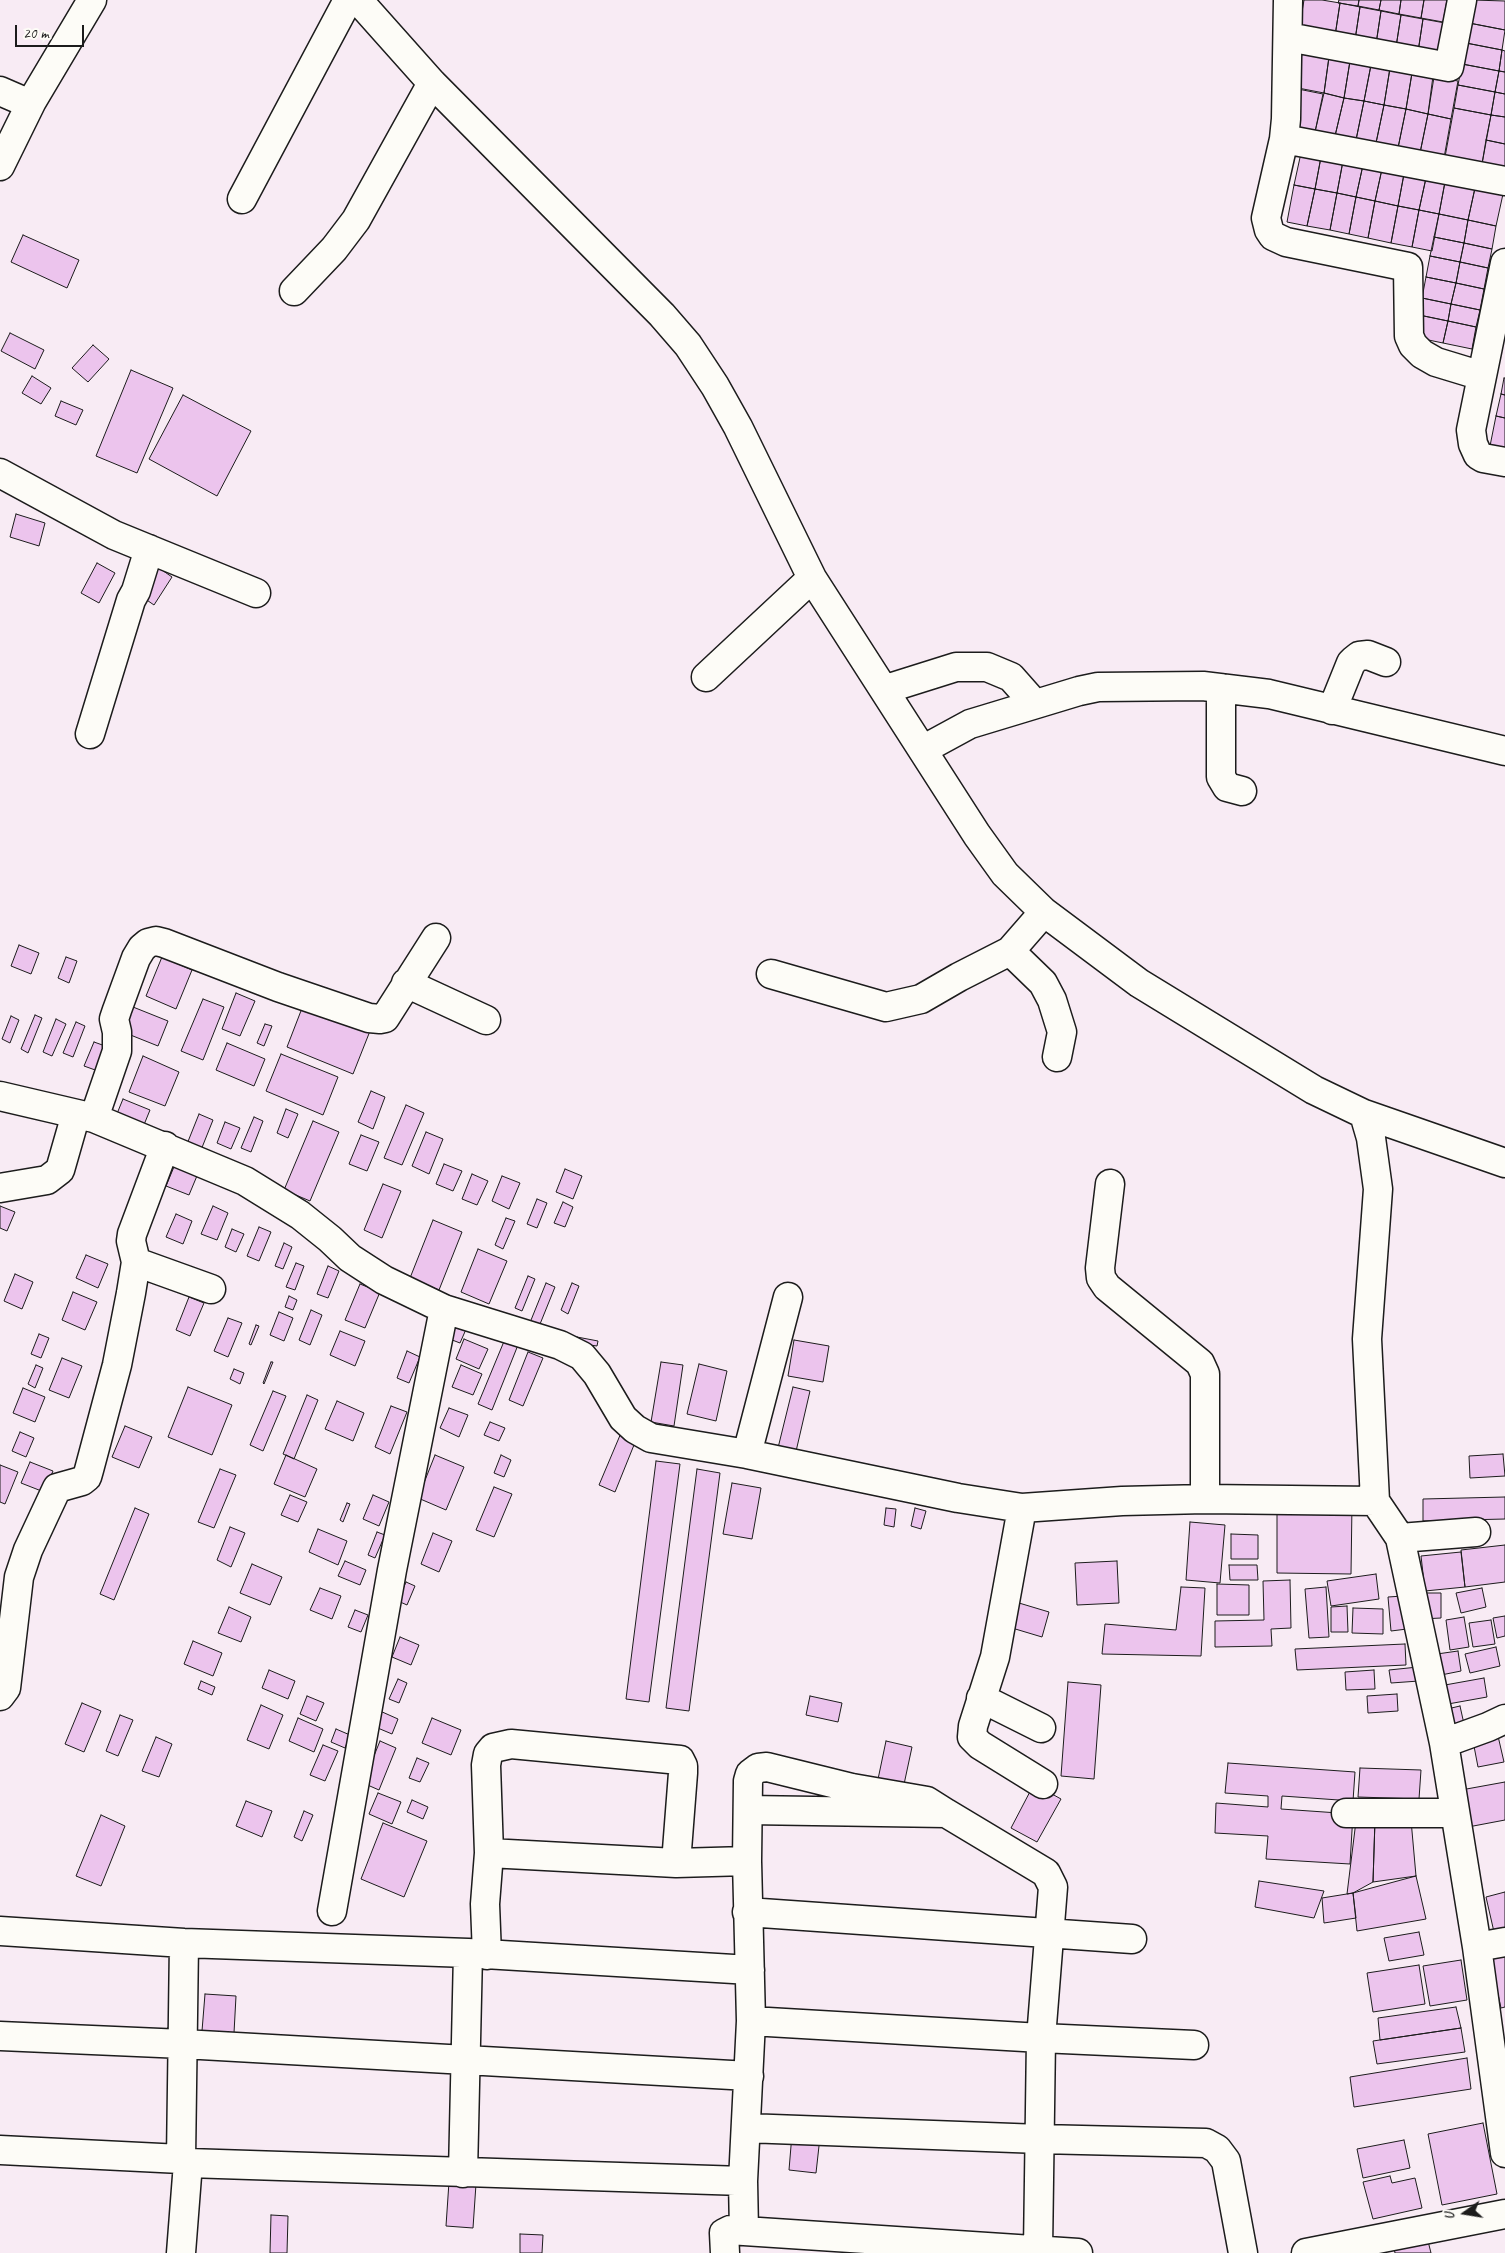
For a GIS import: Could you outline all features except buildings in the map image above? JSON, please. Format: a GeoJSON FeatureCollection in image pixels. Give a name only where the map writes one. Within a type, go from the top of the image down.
{"type":"FeatureCollection","features":[{"type":"Feature","properties":{"kind":"street"},"geometry":{"type":"LineString","coordinates":[[0,166],[30,104],[92,0]]}},
{"type":"Feature","properties":{"kind":"street"},"geometry":{"type":"LineString","coordinates":[[242,199],[348,0]]}},
{"type":"Feature","properties":{"kind":"street"},"geometry":{"type":"LineString","coordinates":[[358,0],[432,83],[662,315],[688,345],[715,386],[738,427],[812,578],[886,689],[977,835],[1005,874],[1044,912],[1139,984],[1314,1090],[1364,1114],[1505,1163]]}},
{"type":"Feature","properties":{"kind":"street"},"geometry":{"type":"LineString","coordinates":[[1288,0],[1284,139],[1266,218],[1271,234],[1286,242],[1408,267],[1409,336],[1413,346],[1436,362],[1482,376]]}},
{"type":"Feature","properties":{"kind":"street"},"geometry":{"type":"LineString","coordinates":[[1288,37],[1450,66],[1462,0]]}},
{"type":"Feature","properties":{"kind":"street"},"geometry":{"type":"LineString","coordinates":[[294,291],[334,249],[356,220],[432,83]]}},
{"type":"Feature","properties":{"kind":"street"},"geometry":{"type":"LineString","coordinates":[[0,91],[30,104]]}},
{"type":"Feature","properties":{"kind":"street"},"geometry":{"type":"LineString","coordinates":[[1284,139],[1505,181]]}},
{"type":"Feature","properties":{"kind":"street"},"geometry":{"type":"LineString","coordinates":[[1505,263],[1471,430],[1473,444],[1483,458],[1505,462]]}},
{"type":"Feature","properties":{"kind":"street"},"geometry":{"type":"LineString","coordinates":[[0,473],[114,535],[256,593]]}},
{"type":"Feature","properties":{"kind":"street"},"geometry":{"type":"LineString","coordinates":[[90,734],[149,549]]}},
{"type":"Feature","properties":{"kind":"street"},"geometry":{"type":"LineString","coordinates":[[706,677],[812,578]]}},
{"type":"Feature","properties":{"kind":"street"},"geometry":{"type":"LineString","coordinates":[[1332,710],[1351,663],[1358,656],[1368,655],[1386,662]]}},
{"type":"Feature","properties":{"kind":"street"},"geometry":{"type":"LineString","coordinates":[[886,689],[956,667],[987,667],[1011,678],[1034,703]]}},
{"type":"Feature","properties":{"kind":"street"},"geometry":{"type":"LineString","coordinates":[[924,749],[970,724],[1034,703],[1098,686],[1203,686],[1269,694],[1505,751]]}},
{"type":"Feature","properties":{"kind":"street"},"geometry":{"type":"LineString","coordinates":[[1221,688],[1221,777],[1227,787],[1242,791]]}},
{"type":"Feature","properties":{"kind":"street"},"geometry":{"type":"LineString","coordinates":[[771,974],[886,1007],[921,1000],[959,977],[1010,951],[1044,912]]}},
{"type":"Feature","properties":{"kind":"street"},"geometry":{"type":"LineString","coordinates":[[0,1188],[48,1180],[60,1170],[117,1051],[117,1032],[114,1019],[136,958],[142,948],[148,943],[156,941],[164,943],[270,984],[374,1019],[385,1018],[436,938]]}},
{"type":"Feature","properties":{"kind":"street"},"geometry":{"type":"LineString","coordinates":[[1010,951],[1043,984],[1052,1000],[1062,1032],[1057,1058]]}},
{"type":"Feature","properties":{"kind":"street"},"geometry":{"type":"LineString","coordinates":[[406,983],[486,1020]]}},
{"type":"Feature","properties":{"kind":"street"},"geometry":{"type":"LineString","coordinates":[[0,1096],[85,1116],[165,1146],[245,1181],[300,1215],[368,1271],[444,1309],[560,1345],[582,1356],[598,1374],[623,1418],[635,1429],[651,1438],[747,1454],[958,1498],[1022,1508],[1122,1501],[1205,1499],[1375,1501]]}},
{"type":"Feature","properties":{"kind":"street"},"geometry":{"type":"LineString","coordinates":[[1364,1114],[1371,1138],[1378,1189],[1367,1339],[1375,1501],[1400,1538],[1444,1743],[1477,1947],[1505,2153]]}},
{"type":"Feature","properties":{"kind":"street"},"geometry":{"type":"LineString","coordinates":[[0,1696],[6,1688],[21,1569],[56,1488],[82,1481],[87,1477],[117,1365],[136,1262],[131,1241],[132,1234],[165,1146]]}},
{"type":"Feature","properties":{"kind":"street"},"geometry":{"type":"LineString","coordinates":[[1110,1184],[1100,1268],[1101,1278],[1107,1286],[1200,1364],[1205,1374],[1205,1499]]}},
{"type":"Feature","properties":{"kind":"street"},"geometry":{"type":"LineString","coordinates":[[136,1262],[211,1289]]}},
{"type":"Feature","properties":{"kind":"street"},"geometry":{"type":"LineString","coordinates":[[747,1454],[788,1297]]}},
{"type":"Feature","properties":{"kind":"street"},"geometry":{"type":"LineString","coordinates":[[332,1911],[392,1570],[444,1309]]}},
{"type":"Feature","properties":{"kind":"street"},"geometry":{"type":"LineString","coordinates":[[1022,1508],[995,1657],[981,1698],[972,1737],[1043,1784]]}},
{"type":"Feature","properties":{"kind":"street"},"geometry":{"type":"LineString","coordinates":[[1400,1538],[1476,1532]]}},
{"type":"Feature","properties":{"kind":"street"},"geometry":{"type":"LineString","coordinates":[[981,1698],[1041,1728]]}},
{"type":"Feature","properties":{"kind":"street"},"geometry":{"type":"LineString","coordinates":[[1444,1743],[1505,1719]]}},
{"type":"Feature","properties":{"kind":"street"},"geometry":{"type":"LineString","coordinates":[[464,2173],[466,2061],[477,1954],[485,1904],[489,1853],[486,1765],[488,1754],[494,1748],[511,1744],[680,1760],[683,1766],[683,1773],[676,1863]]}},
{"type":"Feature","properties":{"kind":"street"},"geometry":{"type":"LineString","coordinates":[[744,2231],[742,2181],[751,2021],[747,1912],[748,1781],[750,1774],[758,1768],[766,1767],[852,1788],[927,1801],[1049,1876],[1053,1887],[1041,2038],[1038,2250]]}},
{"type":"Feature","properties":{"kind":"street"},"geometry":{"type":"LineString","coordinates":[[748,1810],[946,1813]]}},
{"type":"Feature","properties":{"kind":"street"},"geometry":{"type":"LineString","coordinates":[[1346,1812],[1454,1813]]}},
{"type":"Feature","properties":{"kind":"street"},"geometry":{"type":"LineString","coordinates":[[489,1853],[676,1863],[747,1861]]}},
{"type":"Feature","properties":{"kind":"street"},"geometry":{"type":"LineString","coordinates":[[747,1912],[1132,1939]]}},
{"type":"Feature","properties":{"kind":"street"},"geometry":{"type":"LineString","coordinates":[[0,1931],[184,1943],[477,1954],[750,1970]]}},
{"type":"Feature","properties":{"kind":"street"},"geometry":{"type":"LineString","coordinates":[[1477,1947],[1505,1942]]}},
{"type":"Feature","properties":{"kind":"street"},"geometry":{"type":"LineString","coordinates":[[181,2253],[185,2161],[184,1943]]}},
{"type":"Feature","properties":{"kind":"street"},"geometry":{"type":"LineString","coordinates":[[751,2021],[1194,2045]]}},
{"type":"Feature","properties":{"kind":"street"},"geometry":{"type":"LineString","coordinates":[[0,2036],[183,2044],[749,2076]]}},
{"type":"Feature","properties":{"kind":"street"},"geometry":{"type":"LineString","coordinates":[[746,2128],[1206,2143],[1218,2148],[1226,2161],[1243,2253]]}},
{"type":"Feature","properties":{"kind":"street"},"geometry":{"type":"LineString","coordinates":[[0,2150],[185,2161],[464,2173],[742,2181]]}},
{"type":"Feature","properties":{"kind":"street"},"geometry":{"type":"LineString","coordinates":[[1306,2253],[1505,2214]]}},
{"type":"Feature","properties":{"kind":"street"},"geometry":{"type":"LineString","coordinates":[[725,2253],[724,2233],[730,2230],[1078,2253]]}}]}
